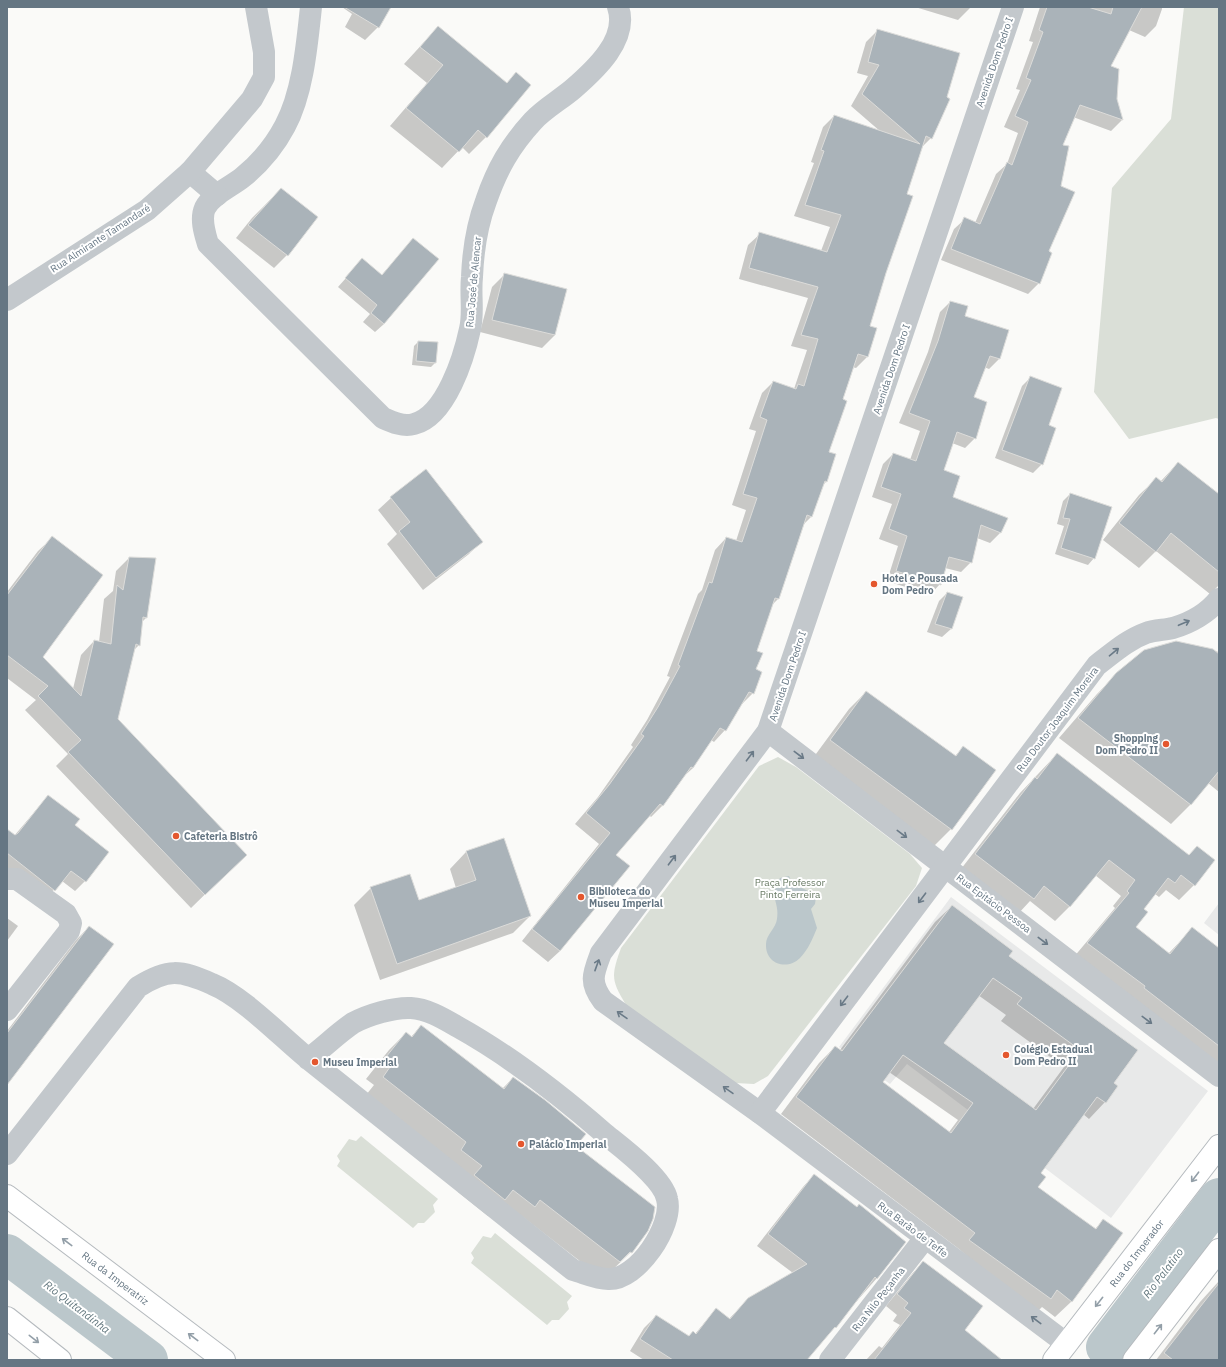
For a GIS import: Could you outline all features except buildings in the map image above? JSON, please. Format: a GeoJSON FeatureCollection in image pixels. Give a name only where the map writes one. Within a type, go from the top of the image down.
{"type":"FeatureCollection","features":[{"type":"Feature","properties":{"kind":"main road","name":"Rua do Imperador"},"geometry":{"type":"LineString","coordinates":[[1061,1352],[1219,1146]]}},
{"type":"Feature","properties":{"kind":"main road","name":"Rua da Imperatriz"},"geometry":{"type":"LineString","coordinates":[[7,1196],[224,1360]]}},
{"type":"Feature","properties":{"kind":"main road"},"geometry":{"type":"LineString","coordinates":[[1134,1360],[1219,1250]]}},
{"type":"Feature","properties":{"kind":"main road"},"geometry":{"type":"LineString","coordinates":[[7,1318],[60,1360]]}},
{"type":"Feature","properties":{"kind":"street","name":"Rua Almirante Tamandaré"},"geometry":{"type":"LineString","coordinates":[[7,300],[147,210],[190,172],[252,100],[264,77],[264,52],[256,7]]}},
{"type":"Feature","properties":{"kind":"street","name":"Rua José de Alencar"},"geometry":{"type":"LineString","coordinates":[[311,7],[297,92],[285,125],[259,162],[242,178],[217,195],[205,208],[203,228],[208,244],[382,418],[397,424],[414,424],[430,415],[439,404],[456,375],[471,327],[472,277],[479,222],[493,181],[507,152],[534,120],[573,89],[598,65],[612,45],[620,30],[622,18],[618,7]]}},
{"type":"Feature","properties":{"kind":"street","name":"Avenida Dom Pedro I"},"geometry":{"type":"LineString","coordinates":[[768,731],[1013,7]]}},
{"type":"Feature","properties":{"kind":"street"},"geometry":{"type":"LineString","coordinates":[[190,172],[217,195]]}},
{"type":"Feature","properties":{"kind":"street","name":"Rua Doutor Joaquim Moreira"},"geometry":{"type":"LineString","coordinates":[[946,866],[1065,698],[1098,665],[1124,644],[1147,633],[1175,627],[1197,618],[1213,607],[1219,599]]}},
{"type":"Feature","properties":{"kind":"street"},"geometry":{"type":"LineString","coordinates":[[768,731],[601,953],[594,970],[593,982],[596,991],[603,1001],[760,1113],[946,866]]}},
{"type":"Feature","properties":{"kind":"street","name":"Rua Epitácio Pessoa"},"geometry":{"type":"LineString","coordinates":[[768,731],[1219,1076]]}},
{"type":"Feature","properties":{"kind":"street"},"geometry":{"type":"LineString","coordinates":[[7,879],[17,879],[66,914],[71,923],[69,930],[7,1010]]}},
{"type":"Feature","properties":{"kind":"street"},"geometry":{"type":"LineString","coordinates":[[7,1154],[138,987],[152,978],[172,972],[213,984],[242,1003],[308,1059],[573,1270],[608,1280],[630,1272],[649,1252],[663,1229],[668,1213],[667,1198],[659,1184],[638,1161],[550,1087],[483,1041],[435,1014],[413,1008],[394,1008],[354,1023],[308,1059]]}},
{"type":"Feature","properties":{"kind":"street","name":"Rua Barão de Teffe"},"geometry":{"type":"LineString","coordinates":[[760,1113],[925,1238],[1061,1352]]}},
{"type":"Feature","properties":{"kind":"street","name":"Rua Nilo Peçanha"},"geometry":{"type":"LineString","coordinates":[[830,1360],[925,1238]]}},
{"type":"Feature","properties":{"kind":"shaded area"},"geometry":{"type":"Polygon","coordinates":[[[789,876],[792,883],[810,892],[816,897],[815,904],[811,909],[817,928],[808,948],[803,955],[795,962],[783,965],[773,961],[769,956],[766,941],[777,919],[775,890],[780,878],[789,876]]]}},
{"type":"Feature","properties":{"kind":"shaded area","name":"Colégio Estadual Dom Pedro II"},"geometry":{"type":"Polygon","coordinates":[[[951,897],[1208,1091],[1111,1218],[907,1064],[890,1084],[839,1047],[951,897]]]}},
{"type":"Feature","properties":{"kind":"shaded area"},"geometry":{"type":"Polygon","coordinates":[[[1219,903],[1219,935],[1204,923],[1219,903]]]}},
{"type":"Feature","properties":{"kind":"green space"},"geometry":{"type":"Polygon","coordinates":[[[1184,7],[1219,7],[1219,419],[1216,418],[1129,439],[1094,392],[1112,188],[1171,119],[1184,7]]]}},
{"type":"Feature","properties":{"kind":"green space","name":"Praça Professor Pinto Ferreira"},"geometry":{"type":"Polygon","coordinates":[[[778,757],[796,767],[910,854],[922,868],[916,886],[768,1076],[754,1084],[735,1083],[626,1005],[617,989],[614,972],[621,948],[759,766],[778,757]]]}},
{"type":"Feature","properties":{"kind":"green space"},"geometry":{"type":"Polygon","coordinates":[[[361,1136],[438,1199],[433,1205],[435,1212],[424,1223],[418,1223],[413,1228],[337,1166],[340,1161],[337,1156],[349,1139],[356,1141],[361,1136]]]}},
{"type":"Feature","properties":{"kind":"green space"},"geometry":{"type":"Polygon","coordinates":[[[495,1233],[572,1296],[567,1302],[569,1309],[559,1320],[552,1320],[547,1325],[471,1263],[474,1258],[471,1253],[483,1236],[491,1238],[495,1233]]]}},
{"type":"Feature","properties":{"kind":"waterway","name":"Rio Palatino"},"geometry":{"type":"LineString","coordinates":[[1106,1347],[1219,1198]]}},
{"type":"Feature","properties":{"kind":"waterway","name":"Rio Quitandinha"},"geometry":{"type":"LineString","coordinates":[[7,1254],[148,1360]]}},
{"type":"Feature","properties":{"kind":"place","name":"Hotel e Pousada Dom Pedro"},"geometry":{"type":"Point","coordinates":[874,584]}},
{"type":"Feature","properties":{"kind":"place","name":"Shopping Dom Pedro II"},"geometry":{"type":"Point","coordinates":[1166,744]}},
{"type":"Feature","properties":{"kind":"place","name":"Cafeteria Bistrô"},"geometry":{"type":"Point","coordinates":[176,836]}},
{"type":"Feature","properties":{"kind":"place","name":"Biblioteca do Museu Imperial"},"geometry":{"type":"Point","coordinates":[581,897]}},
{"type":"Feature","properties":{"kind":"place","name":"Colégio Estadual Dom Pedro II"},"geometry":{"type":"Point","coordinates":[1006,1055]}},
{"type":"Feature","properties":{"kind":"place","name":"Museu Imperial"},"geometry":{"type":"Point","coordinates":[315,1062]}},
{"type":"Feature","properties":{"kind":"place","name":"Palácio Imperial"},"geometry":{"type":"Point","coordinates":[521,1144]}}]}
